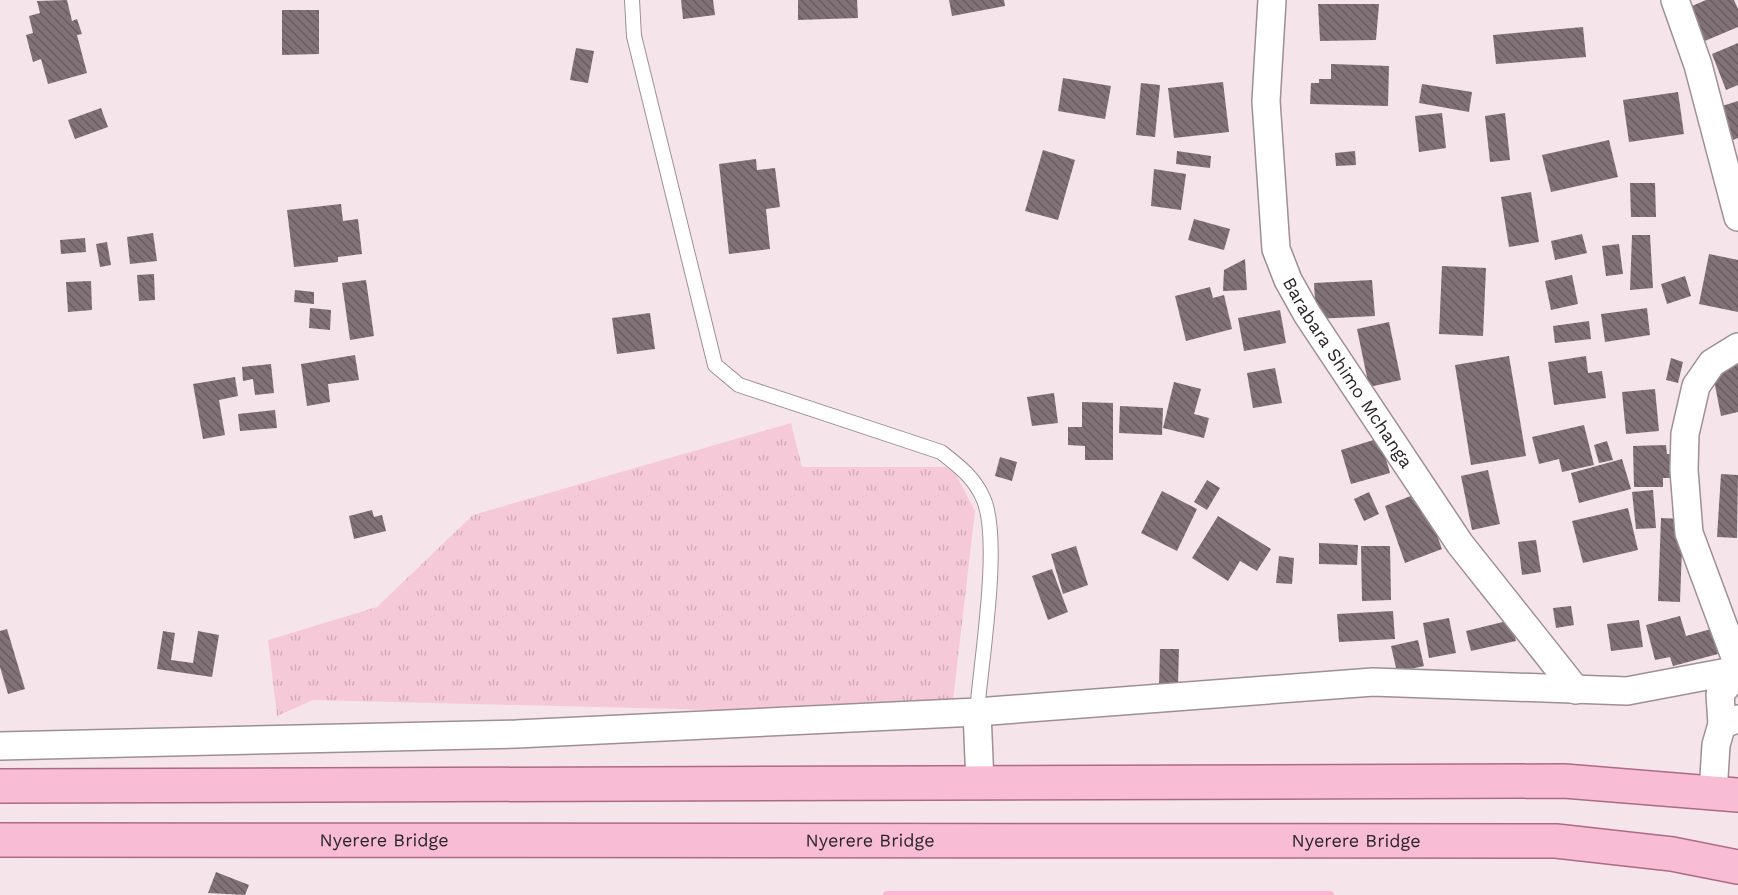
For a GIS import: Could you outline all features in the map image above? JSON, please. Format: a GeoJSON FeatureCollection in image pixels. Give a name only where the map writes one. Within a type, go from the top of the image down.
{"type":"FeatureCollection","features":[{"type":"Feature","properties":{"kind":"main road"},"geometry":{"type":"LineString","coordinates":[[0,786],[1564,781],[1725,794]]}},
{"type":"Feature","properties":{"kind":"main road","name":"Nyerere Bridge"},"geometry":{"type":"LineString","coordinates":[[0,840],[1556,841],[1672,854],[1738,867]]}},
{"type":"Feature","properties":{"kind":"street","name":"Barabara Shimo Mchanga"},"geometry":{"type":"LineString","coordinates":[[1272,0],[1266,101],[1276,249],[1288,280],[1307,314],[1460,544],[1576,690]]}},
{"type":"Feature","properties":{"kind":"street"},"geometry":{"type":"LineString","coordinates":[[1675,0],[1698,65],[1738,217]]}},
{"type":"Feature","properties":{"kind":"street"},"geometry":{"type":"LineString","coordinates":[[1738,347],[1712,363],[1696,386],[1685,434],[1684,470],[1689,533],[1738,665]]}},
{"type":"Feature","properties":{"kind":"street"},"geometry":{"type":"LineString","coordinates":[[0,746],[516,734],[977,712],[1373,682],[1627,690],[1738,671]]}},
{"type":"Feature","properties":{"kind":"street"},"geometry":{"type":"LineString","coordinates":[[1725,794],[1716,745],[1730,721],[1720,694],[1738,671]]}},
{"type":"Feature","properties":{"kind":"street"},"geometry":{"type":"LineString","coordinates":[[977,712],[980,783]]}},
{"type":"Feature","properties":{"kind":"lane"},"geometry":{"type":"LineString","coordinates":[[632,0],[634,36],[715,365],[739,385],[941,452],[968,473],[984,500],[991,548],[977,712]]}},
{"type":"Feature","properties":{"kind":"green space"},"geometry":{"type":"Polygon","coordinates":[[[791,423],[802,467],[952,467],[975,511],[953,701],[917,715],[313,700],[277,716],[268,640],[377,607],[473,515],[791,423]]]}},
{"type":"Feature","properties":{"kind":"building"},"geometry":{"type":"Polygon","coordinates":[[[67,0],[72,21],[77,19],[82,34],[77,35],[87,73],[48,84],[41,59],[33,62],[26,35],[33,33],[29,16],[40,13],[37,1],[67,0]]]}},
{"type":"Feature","properties":{"kind":"building"},"geometry":{"type":"Polygon","coordinates":[[[681,0],[713,0],[715,15],[683,19],[681,0]]]}},
{"type":"Feature","properties":{"kind":"building"},"geometry":{"type":"Polygon","coordinates":[[[798,0],[857,0],[858,18],[798,20],[798,0]]]}},
{"type":"Feature","properties":{"kind":"building"},"geometry":{"type":"Polygon","coordinates":[[[949,0],[1004,0],[1005,6],[952,16],[949,0]]]}},
{"type":"Feature","properties":{"kind":"building"},"geometry":{"type":"Polygon","coordinates":[[[1706,0],[1734,0],[1738,9],[1738,27],[1700,43],[1685,9],[1706,0]]]}},
{"type":"Feature","properties":{"kind":"building"},"geometry":{"type":"Polygon","coordinates":[[[1318,4],[1379,4],[1376,40],[1320,41],[1318,4]]]}},
{"type":"Feature","properties":{"kind":"building"},"geometry":{"type":"Polygon","coordinates":[[[282,10],[319,10],[319,54],[282,55],[282,10]]]}},
{"type":"Feature","properties":{"kind":"building"},"geometry":{"type":"Polygon","coordinates":[[[1583,27],[1586,57],[1496,64],[1493,35],[1583,27]]]}},
{"type":"Feature","properties":{"kind":"building"},"geometry":{"type":"Polygon","coordinates":[[[1738,43],[1738,85],[1726,90],[1712,54],[1738,43]]]}},
{"type":"Feature","properties":{"kind":"building"},"geometry":{"type":"Polygon","coordinates":[[[576,48],[594,51],[588,83],[570,80],[576,48]]]}},
{"type":"Feature","properties":{"kind":"building"},"geometry":{"type":"Polygon","coordinates":[[[1331,64],[1389,66],[1388,106],[1310,104],[1311,83],[1319,83],[1319,79],[1331,79],[1331,64]]]}},
{"type":"Feature","properties":{"kind":"building"},"geometry":{"type":"Polygon","coordinates":[[[1063,78],[1111,86],[1105,119],[1058,111],[1063,78]]]}},
{"type":"Feature","properties":{"kind":"building"},"geometry":{"type":"Polygon","coordinates":[[[1223,82],[1229,132],[1174,138],[1168,88],[1223,82]]]}},
{"type":"Feature","properties":{"kind":"building"},"geometry":{"type":"Polygon","coordinates":[[[1141,83],[1160,85],[1155,137],[1136,135],[1141,83]]]}},
{"type":"Feature","properties":{"kind":"building"},"geometry":{"type":"Polygon","coordinates":[[[1422,84],[1472,92],[1469,112],[1419,103],[1422,84]]]}},
{"type":"Feature","properties":{"kind":"building"},"geometry":{"type":"Polygon","coordinates":[[[1678,92],[1684,134],[1629,142],[1623,100],[1678,92]]]}},
{"type":"Feature","properties":{"kind":"building"},"geometry":{"type":"Polygon","coordinates":[[[1738,101],[1738,138],[1733,140],[1722,106],[1738,101]]]}},
{"type":"Feature","properties":{"kind":"building"},"geometry":{"type":"Polygon","coordinates":[[[101,108],[108,127],[75,139],[68,120],[101,108]]]}},
{"type":"Feature","properties":{"kind":"building"},"geometry":{"type":"Polygon","coordinates":[[[1442,113],[1446,148],[1419,152],[1415,116],[1442,113]]]}},
{"type":"Feature","properties":{"kind":"building"},"geometry":{"type":"Polygon","coordinates":[[[1505,113],[1510,160],[1490,162],[1485,116],[1505,113]]]}},
{"type":"Feature","properties":{"kind":"building"},"geometry":{"type":"Polygon","coordinates":[[[1609,140],[1618,177],[1551,192],[1542,155],[1609,140]]]}},
{"type":"Feature","properties":{"kind":"building"},"geometry":{"type":"Polygon","coordinates":[[[1043,150],[1075,160],[1058,220],[1025,211],[1043,150]]]}},
{"type":"Feature","properties":{"kind":"building"},"geometry":{"type":"Polygon","coordinates":[[[1177,151],[1211,156],[1210,168],[1176,164],[1177,151]]]}},
{"type":"Feature","properties":{"kind":"building"},"geometry":{"type":"Polygon","coordinates":[[[1355,151],[1356,165],[1336,166],[1335,153],[1355,151]]]}},
{"type":"Feature","properties":{"kind":"building"},"geometry":{"type":"Polygon","coordinates":[[[756,159],[757,170],[775,168],[780,207],[766,209],[770,249],[729,254],[719,164],[756,159]]]}},
{"type":"Feature","properties":{"kind":"building"},"geometry":{"type":"Polygon","coordinates":[[[1154,169],[1186,174],[1181,210],[1151,206],[1154,169]]]}},
{"type":"Feature","properties":{"kind":"building"},"geometry":{"type":"Polygon","coordinates":[[[1630,183],[1655,183],[1656,217],[1631,217],[1630,183]]]}},
{"type":"Feature","properties":{"kind":"building"},"geometry":{"type":"Polygon","coordinates":[[[1531,192],[1539,242],[1509,247],[1501,197],[1531,192]]]}},
{"type":"Feature","properties":{"kind":"building"},"geometry":{"type":"Polygon","coordinates":[[[341,204],[343,221],[358,219],[362,254],[338,257],[338,262],[294,267],[287,210],[341,204]]]}},
{"type":"Feature","properties":{"kind":"building"},"geometry":{"type":"Polygon","coordinates":[[[1194,219],[1230,229],[1224,250],[1188,240],[1194,219]]]}},
{"type":"Feature","properties":{"kind":"building"},"geometry":{"type":"Polygon","coordinates":[[[153,233],[157,261],[130,264],[127,237],[153,233]]]}},
{"type":"Feature","properties":{"kind":"building"},"geometry":{"type":"Polygon","coordinates":[[[1582,234],[1587,253],[1555,260],[1551,241],[1582,234]]]}},
{"type":"Feature","properties":{"kind":"building"},"geometry":{"type":"Polygon","coordinates":[[[1632,235],[1650,235],[1653,288],[1630,290],[1632,235]]]}},
{"type":"Feature","properties":{"kind":"building"},"geometry":{"type":"Polygon","coordinates":[[[85,238],[86,252],[61,254],[60,240],[85,238]]]}},
{"type":"Feature","properties":{"kind":"building"},"geometry":{"type":"Polygon","coordinates":[[[107,242],[111,265],[100,267],[96,244],[107,242]]]}},
{"type":"Feature","properties":{"kind":"building"},"geometry":{"type":"Polygon","coordinates":[[[1619,244],[1623,274],[1606,276],[1602,246],[1619,244]]]}},
{"type":"Feature","properties":{"kind":"building"},"geometry":{"type":"Polygon","coordinates":[[[1709,254],[1738,260],[1738,312],[1699,304],[1709,254]]]}},
{"type":"Feature","properties":{"kind":"building"},"geometry":{"type":"Polygon","coordinates":[[[1245,259],[1247,290],[1223,291],[1224,270],[1245,259]]]}},
{"type":"Feature","properties":{"kind":"building"},"geometry":{"type":"Polygon","coordinates":[[[1442,266],[1486,268],[1483,336],[1439,334],[1442,266]]]}},
{"type":"Feature","properties":{"kind":"building"},"geometry":{"type":"Polygon","coordinates":[[[154,274],[155,300],[139,301],[137,275],[154,274]]]}},
{"type":"Feature","properties":{"kind":"building"},"geometry":{"type":"Polygon","coordinates":[[[1572,275],[1578,304],[1551,310],[1545,281],[1572,275]]]}},
{"type":"Feature","properties":{"kind":"building"},"geometry":{"type":"Polygon","coordinates":[[[1685,276],[1691,296],[1667,304],[1661,284],[1685,276]]]}},
{"type":"Feature","properties":{"kind":"building"},"geometry":{"type":"Polygon","coordinates":[[[366,280],[374,336],[350,340],[342,283],[366,280]]]}},
{"type":"Feature","properties":{"kind":"building"},"geometry":{"type":"Polygon","coordinates":[[[1372,280],[1375,316],[1316,319],[1314,283],[1372,280]]]}},
{"type":"Feature","properties":{"kind":"building"},"geometry":{"type":"Polygon","coordinates":[[[91,281],[92,310],[68,312],[66,282],[91,281]]]}},
{"type":"Feature","properties":{"kind":"building"},"geometry":{"type":"Polygon","coordinates":[[[1210,287],[1213,298],[1224,295],[1232,329],[1186,341],[1175,296],[1210,287]]]}},
{"type":"Feature","properties":{"kind":"building"},"geometry":{"type":"Polygon","coordinates":[[[295,290],[314,292],[314,304],[294,302],[295,290]]]}},
{"type":"Feature","properties":{"kind":"building"},"geometry":{"type":"Polygon","coordinates":[[[310,308],[331,310],[330,330],[309,328],[310,308]]]}},
{"type":"Feature","properties":{"kind":"building"},"geometry":{"type":"Polygon","coordinates":[[[1647,308],[1650,335],[1605,342],[1601,314],[1647,308]]]}},
{"type":"Feature","properties":{"kind":"building"},"geometry":{"type":"Polygon","coordinates":[[[1280,310],[1286,343],[1244,351],[1238,318],[1280,310]]]}},
{"type":"Feature","properties":{"kind":"building"},"geometry":{"type":"Polygon","coordinates":[[[650,313],[655,349],[617,354],[612,318],[650,313]]]}},
{"type":"Feature","properties":{"kind":"building"},"geometry":{"type":"Polygon","coordinates":[[[1589,321],[1591,339],[1555,343],[1553,326],[1589,321]]]}},
{"type":"Feature","properties":{"kind":"building"},"geometry":{"type":"Polygon","coordinates":[[[1389,322],[1401,380],[1369,387],[1357,329],[1389,322]]]}},
{"type":"Feature","properties":{"kind":"building"},"geometry":{"type":"Polygon","coordinates":[[[355,355],[359,380],[328,384],[330,402],[307,406],[301,364],[355,355]]]}},
{"type":"Feature","properties":{"kind":"building"},"geometry":{"type":"Polygon","coordinates":[[[1509,356],[1526,456],[1471,465],[1455,365],[1509,356]]]}},
{"type":"Feature","properties":{"kind":"building"},"geometry":{"type":"Polygon","coordinates":[[[1586,356],[1588,373],[1602,371],[1606,398],[1554,405],[1548,362],[1586,356]]]}},
{"type":"Feature","properties":{"kind":"building"},"geometry":{"type":"Polygon","coordinates":[[[1671,358],[1683,362],[1678,383],[1666,380],[1671,358]]]}},
{"type":"Feature","properties":{"kind":"building"},"geometry":{"type":"Polygon","coordinates":[[[271,364],[274,393],[255,395],[253,379],[243,381],[242,367],[271,364]]]}},
{"type":"Feature","properties":{"kind":"building"},"geometry":{"type":"Polygon","coordinates":[[[1738,364],[1738,412],[1721,416],[1712,370],[1738,364]]]}},
{"type":"Feature","properties":{"kind":"building"},"geometry":{"type":"Polygon","coordinates":[[[1275,368],[1282,403],[1253,408],[1247,373],[1275,368]]]}},
{"type":"Feature","properties":{"kind":"building"},"geometry":{"type":"Polygon","coordinates":[[[235,377],[238,396],[219,400],[225,435],[203,439],[193,384],[235,377]]]}},
{"type":"Feature","properties":{"kind":"building"},"geometry":{"type":"Polygon","coordinates":[[[1174,382],[1201,389],[1194,414],[1209,418],[1204,438],[1163,428],[1174,382]]]}},
{"type":"Feature","properties":{"kind":"building"},"geometry":{"type":"Polygon","coordinates":[[[1655,389],[1659,431],[1626,434],[1622,392],[1655,389]]]}},
{"type":"Feature","properties":{"kind":"building"},"geometry":{"type":"Polygon","coordinates":[[[1054,393],[1058,423],[1032,426],[1027,397],[1054,393]]]}},
{"type":"Feature","properties":{"kind":"building"},"geometry":{"type":"Polygon","coordinates":[[[1082,402],[1113,403],[1113,460],[1085,460],[1085,446],[1068,445],[1068,427],[1082,427],[1082,402]]]}},
{"type":"Feature","properties":{"kind":"building"},"geometry":{"type":"Polygon","coordinates":[[[1120,406],[1163,408],[1162,435],[1119,433],[1120,406]]]}},
{"type":"Feature","properties":{"kind":"building"},"geometry":{"type":"Polygon","coordinates":[[[275,410],[277,428],[240,431],[238,414],[275,410]]]}},
{"type":"Feature","properties":{"kind":"building"},"geometry":{"type":"Polygon","coordinates":[[[1584,425],[1594,465],[1562,472],[1559,459],[1539,464],[1532,437],[1584,425]]]}},
{"type":"Feature","properties":{"kind":"building"},"geometry":{"type":"Polygon","coordinates":[[[1380,438],[1390,473],[1351,484],[1341,450],[1380,438]]]}},
{"type":"Feature","properties":{"kind":"building"},"geometry":{"type":"Polygon","coordinates":[[[1607,441],[1613,460],[1599,463],[1594,445],[1607,441]]]}},
{"type":"Feature","properties":{"kind":"building"},"geometry":{"type":"Polygon","coordinates":[[[1666,445],[1667,454],[1671,454],[1672,478],[1663,478],[1663,487],[1634,487],[1633,446],[1666,445]]]}},
{"type":"Feature","properties":{"kind":"building"},"geometry":{"type":"Polygon","coordinates":[[[1000,457],[1017,462],[1012,481],[995,476],[1000,457]]]}},
{"type":"Feature","properties":{"kind":"building"},"geometry":{"type":"Polygon","coordinates":[[[1622,459],[1631,489],[1579,503],[1571,473],[1622,459]]]}},
{"type":"Feature","properties":{"kind":"building"},"geometry":{"type":"Polygon","coordinates":[[[1488,470],[1500,524],[1472,530],[1461,476],[1488,470]]]}},
{"type":"Feature","properties":{"kind":"building"},"geometry":{"type":"Polygon","coordinates":[[[1721,474],[1738,475],[1737,538],[1717,537],[1721,474]]]}},
{"type":"Feature","properties":{"kind":"building"},"geometry":{"type":"Polygon","coordinates":[[[1207,480],[1220,488],[1207,510],[1194,502],[1207,480]]]}},
{"type":"Feature","properties":{"kind":"building"},"geometry":{"type":"Polygon","coordinates":[[[1653,490],[1656,528],[1636,529],[1632,492],[1653,490]]]}},
{"type":"Feature","properties":{"kind":"building"},"geometry":{"type":"Polygon","coordinates":[[[1162,491],[1197,509],[1177,551],[1141,533],[1162,491]]]}},
{"type":"Feature","properties":{"kind":"building"},"geometry":{"type":"Polygon","coordinates":[[[1369,492],[1379,514],[1364,521],[1354,499],[1369,492]]]}},
{"type":"Feature","properties":{"kind":"building"},"geometry":{"type":"Polygon","coordinates":[[[1421,492],[1442,549],[1405,563],[1385,506],[1421,492]]]}},
{"type":"Feature","properties":{"kind":"building"},"geometry":{"type":"Polygon","coordinates":[[[1628,508],[1638,550],[1583,563],[1572,521],[1628,508]]]}},
{"type":"Feature","properties":{"kind":"building"},"geometry":{"type":"Polygon","coordinates":[[[372,510],[374,517],[382,515],[386,531],[354,539],[349,516],[372,510]]]}},
{"type":"Feature","properties":{"kind":"building"},"geometry":{"type":"Polygon","coordinates":[[[1218,516],[1271,549],[1257,571],[1240,561],[1228,581],[1192,558],[1218,516]]]}},
{"type":"Feature","properties":{"kind":"building"},"geometry":{"type":"Polygon","coordinates":[[[1661,518],[1683,519],[1680,602],[1658,601],[1661,518]]]}},
{"type":"Feature","properties":{"kind":"building"},"geometry":{"type":"Polygon","coordinates":[[[1536,540],[1541,572],[1522,575],[1518,542],[1536,540]]]}},
{"type":"Feature","properties":{"kind":"building"},"geometry":{"type":"Polygon","coordinates":[[[1319,543],[1358,545],[1357,565],[1319,564],[1319,543]]]}},
{"type":"Feature","properties":{"kind":"building"},"geometry":{"type":"Polygon","coordinates":[[[1076,546],[1088,585],[1063,594],[1051,554],[1076,546]]]}},
{"type":"Feature","properties":{"kind":"building"},"geometry":{"type":"Polygon","coordinates":[[[1361,546],[1390,546],[1391,600],[1362,601],[1361,546]]]}},
{"type":"Feature","properties":{"kind":"building"},"geometry":{"type":"Polygon","coordinates":[[[1279,556],[1294,558],[1292,584],[1276,583],[1279,556]]]}},
{"type":"Feature","properties":{"kind":"building"},"geometry":{"type":"Polygon","coordinates":[[[1052,569],[1068,612],[1048,620],[1032,576],[1052,569]]]}},
{"type":"Feature","properties":{"kind":"building"},"geometry":{"type":"Polygon","coordinates":[[[1571,606],[1574,625],[1556,628],[1553,608],[1571,606]]]}},
{"type":"Feature","properties":{"kind":"building"},"geometry":{"type":"Polygon","coordinates":[[[1393,611],[1395,639],[1339,642],[1337,614],[1393,611]]]}},
{"type":"Feature","properties":{"kind":"building"},"geometry":{"type":"Polygon","coordinates":[[[1680,616],[1686,636],[1711,629],[1718,654],[1673,666],[1670,657],[1655,660],[1646,625],[1680,616]]]}},
{"type":"Feature","properties":{"kind":"building"},"geometry":{"type":"Polygon","coordinates":[[[1449,618],[1456,653],[1429,658],[1423,623],[1449,618]]]}},
{"type":"Feature","properties":{"kind":"building"},"geometry":{"type":"Polygon","coordinates":[[[1511,620],[1516,641],[1471,651],[1466,631],[1511,620]]]}},
{"type":"Feature","properties":{"kind":"building"},"geometry":{"type":"Polygon","coordinates":[[[1639,620],[1643,647],[1611,651],[1607,624],[1639,620]]]}},
{"type":"Feature","properties":{"kind":"building"},"geometry":{"type":"Polygon","coordinates":[[[7,629],[25,689],[8,694],[0,667],[0,631],[7,629]]]}},
{"type":"Feature","properties":{"kind":"building"},"geometry":{"type":"Polygon","coordinates":[[[163,631],[175,633],[171,660],[193,663],[198,631],[219,635],[212,677],[157,669],[163,631]]]}},
{"type":"Feature","properties":{"kind":"building"},"geometry":{"type":"Polygon","coordinates":[[[1418,640],[1424,666],[1397,672],[1391,646],[1418,640]]]}},
{"type":"Feature","properties":{"kind":"building"},"geometry":{"type":"Polygon","coordinates":[[[1160,649],[1179,649],[1178,687],[1159,686],[1160,649]]]}},
{"type":"Feature","properties":{"kind":"building"},"geometry":{"type":"Polygon","coordinates":[[[216,872],[249,885],[245,895],[208,893],[216,872]]]}},
{"type":"Feature","properties":{"kind":"waterway"},"geometry":{"type":"LineString","coordinates":[[887,895],[1330,895]]}}]}
